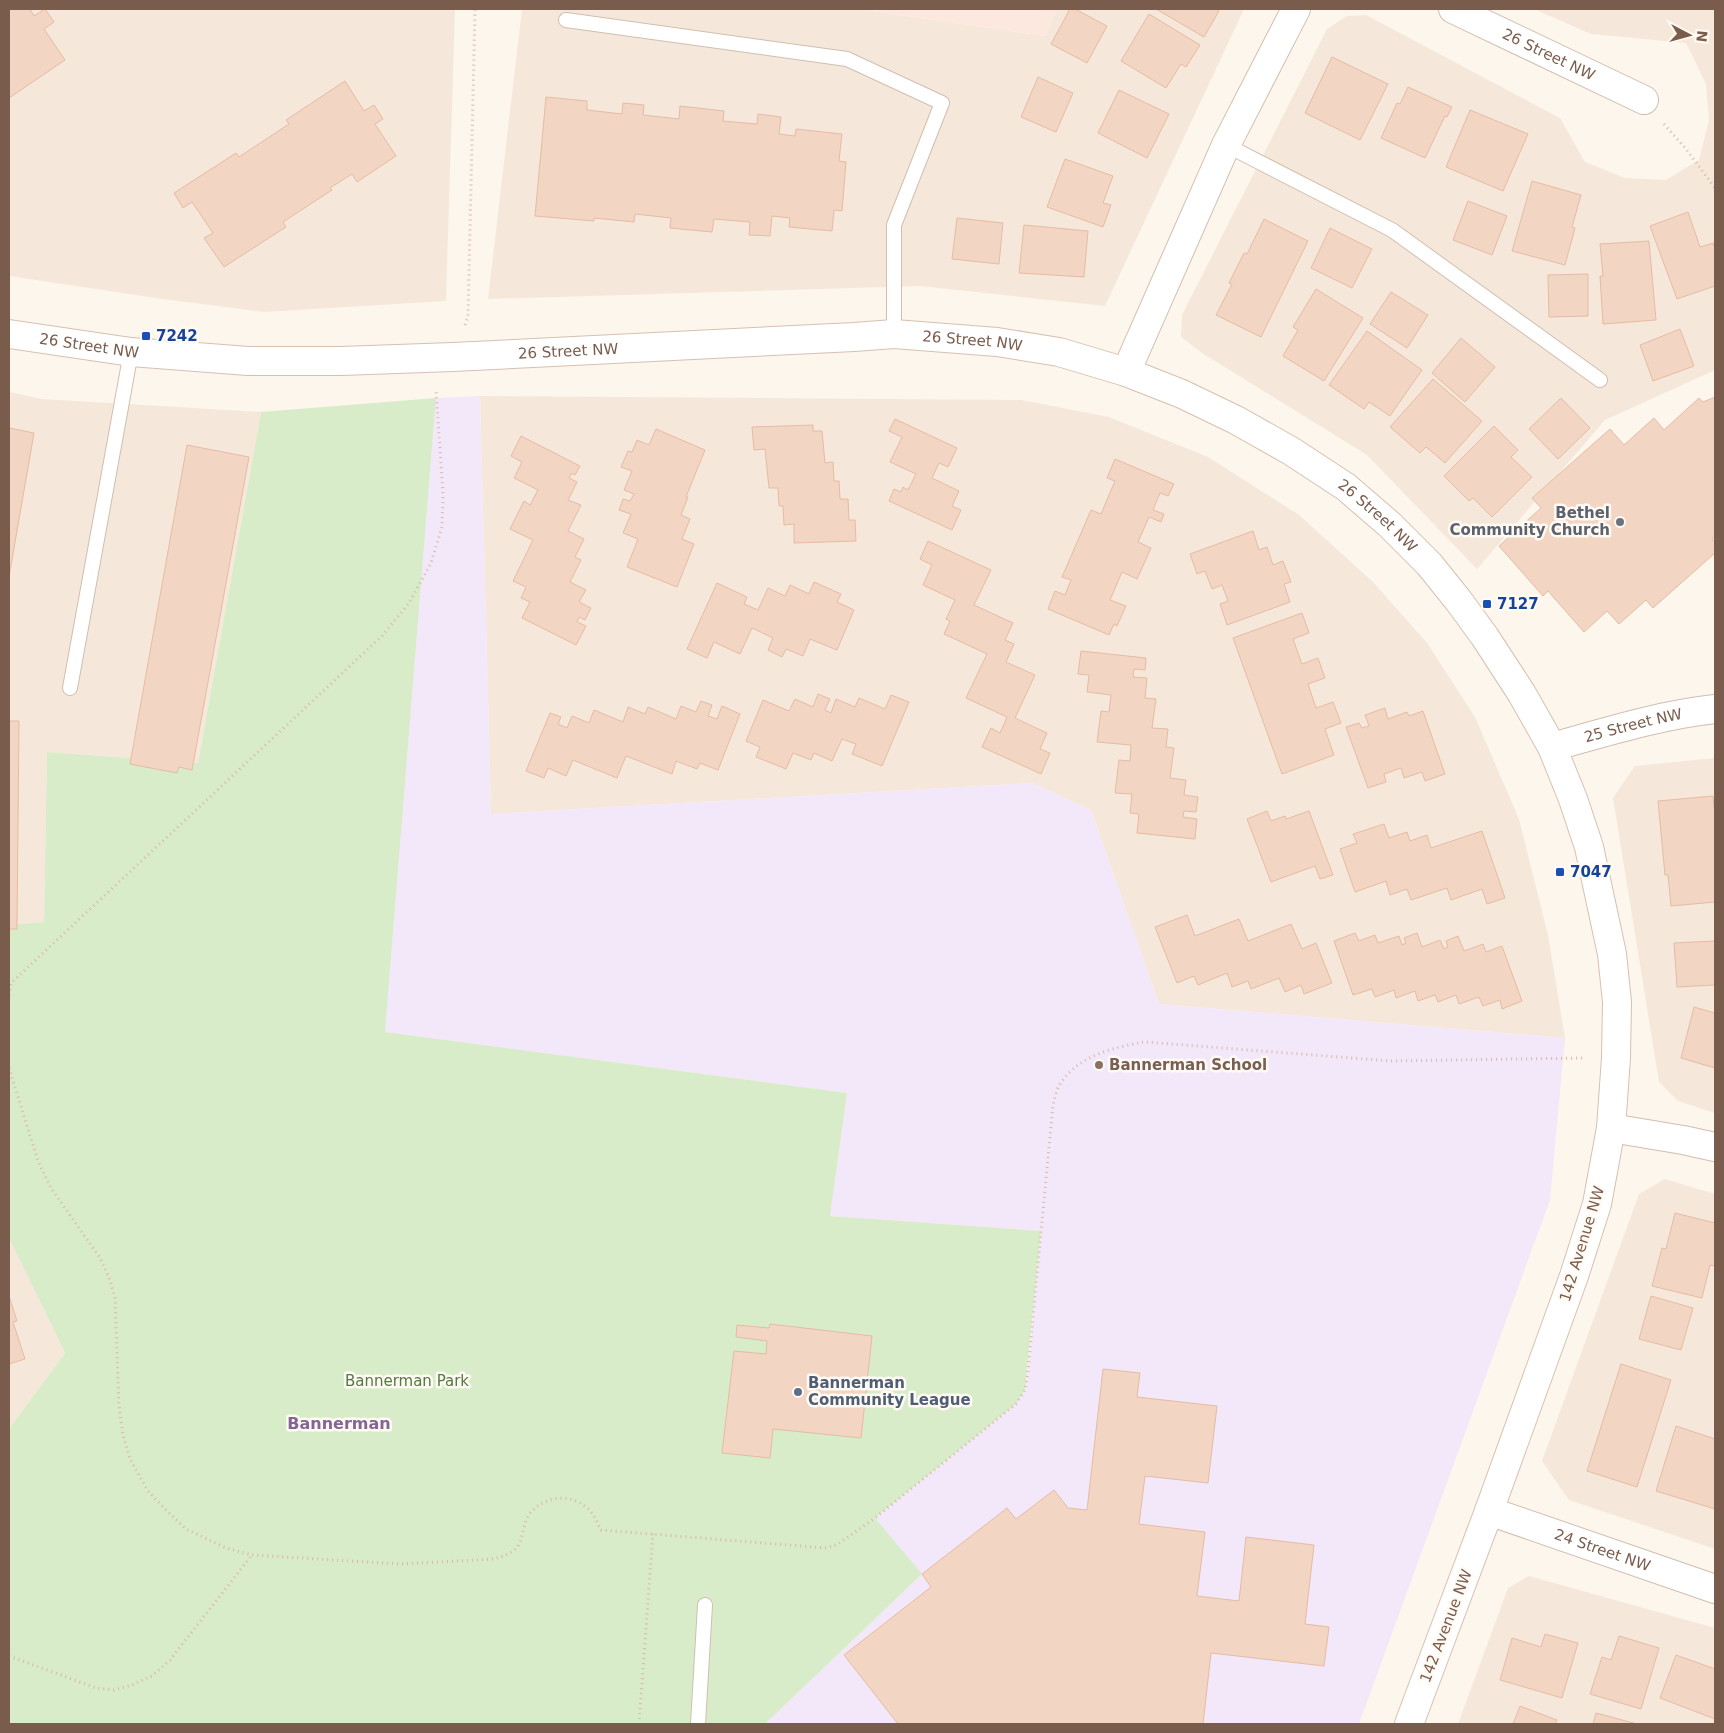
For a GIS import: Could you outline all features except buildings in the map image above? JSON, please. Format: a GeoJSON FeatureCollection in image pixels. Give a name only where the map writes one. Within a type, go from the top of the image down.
{"type":"FeatureCollection","features":[{"type":"Feature","properties":{"kind":"street"},"geometry":{"type":"LineString","coordinates":[[1126,372],[1226,145],[1296,9]]}},
{"type":"Feature","properties":{"kind":"street","name":"26 Street NW"},"geometry":{"type":"LineString","coordinates":[[1453,9],[1644,100]]}},
{"type":"Feature","properties":{"kind":"street","name":"26 Street NW"},"geometry":{"type":"LineString","coordinates":[[9,334],[131,352],[248,361],[341,361],[453,357],[894,334],[997,342],[1059,352],[1126,372],[1182,394],[1236,420],[1292,451],[1346,487],[1390,525],[1428,564],[1485,636],[1522,694],[1552,747]]}},
{"type":"Feature","properties":{"kind":"street","name":"25 Street NW"},"geometry":{"type":"LineString","coordinates":[[1552,747],[1682,713],[1715,709]]}},
{"type":"Feature","properties":{"kind":"street","name":"142 Avenue NW"},"geometry":{"type":"LineString","coordinates":[[1413,1723],[1582,1250],[1597,1204],[1611,1128],[1616,1058],[1617,1002],[1612,954],[1589,847],[1573,799],[1552,747]]}},
{"type":"Feature","properties":{"kind":"street"},"geometry":{"type":"LineString","coordinates":[[1611,1128],[1715,1147]]}},
{"type":"Feature","properties":{"kind":"street","name":"24 Street NW"},"geometry":{"type":"LineString","coordinates":[[1489,1511],[1715,1588]]}},
{"type":"Feature","properties":{"kind":"lane"},"geometry":{"type":"LineString","coordinates":[[566,20],[847,59],[942,104],[894,224],[894,334]]}},
{"type":"Feature","properties":{"kind":"lane"},"geometry":{"type":"LineString","coordinates":[[1226,145],[1392,230],[1600,380]]}},
{"type":"Feature","properties":{"kind":"lane"},"geometry":{"type":"LineString","coordinates":[[70,688],[131,352]]}},
{"type":"Feature","properties":{"kind":"lane"},"geometry":{"type":"LineString","coordinates":[[698,1724],[705,1604]]}},
{"type":"Feature","properties":{"kind":"path"},"geometry":{"type":"LineString","coordinates":[[9,995],[10,984],[382,636],[409,603],[431,563],[442,527],[443,494],[436,389],[453,357],[468,317],[475,9]]}},
{"type":"Feature","properties":{"kind":"path"},"geometry":{"type":"LineString","coordinates":[[1644,100],[1686,149],[1715,188]]}},
{"type":"Feature","properties":{"kind":"path"},"geometry":{"type":"LineString","coordinates":[[9,1068],[38,1161],[46,1179],[67,1213],[100,1258],[110,1280],[115,1298],[117,1321],[119,1406],[122,1434],[130,1459],[148,1491],[186,1529],[226,1548],[252,1555],[400,1564],[494,1559],[506,1556],[519,1544],[529,1514],[538,1505],[550,1499],[565,1497],[576,1500],[588,1508],[601,1530],[814,1548],[827,1548],[838,1544],[875,1518],[1016,1404],[1025,1390],[1053,1105],[1059,1086],[1073,1069],[1094,1056],[1117,1047],[1145,1042],[1391,1061],[1616,1058]]}},
{"type":"Feature","properties":{"kind":"path"},"geometry":{"type":"LineString","coordinates":[[639,1724],[653,1533]]}},
{"type":"Feature","properties":{"kind":"path"},"geometry":{"type":"LineString","coordinates":[[9,1656],[96,1688],[114,1690],[132,1685],[152,1676],[170,1660],[252,1555]]}},
{"type":"Feature","properties":{"kind":"shaded area"},"geometry":{"type":"Polygon","coordinates":[[[9,9],[455,9],[446,301],[264,312],[9,276],[9,9]]]}},
{"type":"Feature","properties":{"kind":"shaded area"},"geometry":{"type":"Polygon","coordinates":[[[522,9],[858,9],[1045,36],[1057,9],[1244,9],[1105,306],[920,286],[488,299],[522,9]]]}},
{"type":"Feature","properties":{"kind":"shaded area"},"geometry":{"type":"Polygon","coordinates":[[[858,9],[1057,9],[1045,36],[858,9]]]}},
{"type":"Feature","properties":{"kind":"shaded area"},"geometry":{"type":"Polygon","coordinates":[[[1534,9],[1715,9],[1715,370],[1605,420],[1477,569],[1367,455],[1202,353],[1181,337],[1182,315],[1327,29],[1347,16],[1366,15],[1560,118],[1585,162],[1625,178],[1666,180],[1699,160],[1709,120],[1706,84],[1686,43],[1591,34],[1534,9]]]}},
{"type":"Feature","properties":{"kind":"shaded area"},"geometry":{"type":"Polygon","coordinates":[[[9,392],[42,399],[261,412],[198,763],[47,752],[44,922],[9,925],[9,392]]]}},
{"type":"Feature","properties":{"kind":"shaded area"},"geometry":{"type":"Polygon","coordinates":[[[480,396],[1021,400],[1109,417],[1208,457],[1299,515],[1373,582],[1427,643],[1475,717],[1519,819],[1548,935],[1565,1038],[1159,1004],[1091,810],[1032,783],[491,814],[480,396]]]}},
{"type":"Feature","properties":{"kind":"shaded area","name":"Bannerman School"},"geometry":{"type":"Polygon","coordinates":[[[480,396],[491,814],[1032,783],[1091,810],[1159,1004],[1565,1038],[1550,1200],[1359,1724],[765,1724],[921,1575],[875,1518],[1016,1404],[1025,1390],[1041,1231],[830,1216],[847,1093],[385,1032],[436,398],[480,396]]]}},
{"type":"Feature","properties":{"kind":"shaded area"},"geometry":{"type":"Polygon","coordinates":[[[1715,758],[1715,1113],[1678,1101],[1659,1082],[1613,798],[1635,766],[1715,758]]]}},
{"type":"Feature","properties":{"kind":"shaded area"},"geometry":{"type":"Polygon","coordinates":[[[1665,1179],[1715,1194],[1715,1549],[1569,1500],[1542,1461],[1639,1194],[1665,1179]]]}},
{"type":"Feature","properties":{"kind":"shaded area"},"geometry":{"type":"Polygon","coordinates":[[[9,1238],[65,1353],[9,1429],[9,1238]]]}},
{"type":"Feature","properties":{"kind":"shaded area"},"geometry":{"type":"Polygon","coordinates":[[[1529,1576],[1715,1628],[1715,1724],[1458,1724],[1508,1588],[1529,1576]]]}},
{"type":"Feature","properties":{"kind":"green space","name":"Bannerman Park"},"geometry":{"type":"Polygon","coordinates":[[[436,398],[385,1032],[847,1093],[830,1216],[1041,1231],[1025,1390],[1016,1404],[875,1518],[922,1574],[765,1724],[9,1724],[9,1429],[65,1353],[9,1238],[9,925],[44,922],[47,752],[198,763],[261,412],[436,398]]]}},
{"type":"Feature","properties":{"kind":"place","name":"7242"},"geometry":{"type":"Point","coordinates":[146,336]}},
{"type":"Feature","properties":{"kind":"place","name":"Bethel Community Church"},"geometry":{"type":"Point","coordinates":[1620,522]}},
{"type":"Feature","properties":{"kind":"place","name":"7127"},"geometry":{"type":"Point","coordinates":[1487,604]}},
{"type":"Feature","properties":{"kind":"place","name":"7047"},"geometry":{"type":"Point","coordinates":[1560,872]}},
{"type":"Feature","properties":{"kind":"place","name":"Bannerman School"},"geometry":{"type":"Point","coordinates":[1099,1065]}},
{"type":"Feature","properties":{"kind":"place","name":"Bannerman Community League"},"geometry":{"type":"Point","coordinates":[798,1392]}},
{"type":"Feature","properties":{"kind":"district","name":"Bannerman"},"geometry":{"type":"Point","coordinates":[339,1423]}}]}
